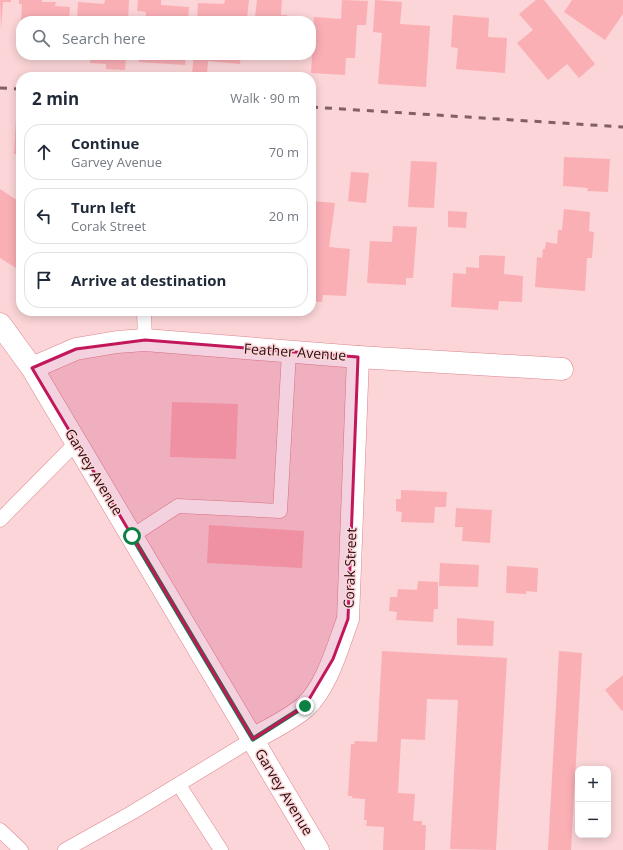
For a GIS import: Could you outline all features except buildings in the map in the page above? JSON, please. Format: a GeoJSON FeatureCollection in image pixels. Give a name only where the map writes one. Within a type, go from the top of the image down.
{"type":"FeatureCollection","features":[{"type":"Feature","properties":{"kind":"street","name":"Garvey Avenue"},"geometry":{"type":"LineString","coordinates":[[0,324],[32,368],[318,850]]}},
{"type":"Feature","properties":{"kind":"street","name":"Feather Avenue"},"geometry":{"type":"LineString","coordinates":[[32,368],[76,349],[118,342],[145,340],[358,357],[562,369]]}},
{"type":"Feature","properties":{"kind":"street","name":"Corak Street"},"geometry":{"type":"LineString","coordinates":[[253,739],[305,706],[318,690],[334,659],[348,619],[358,357]]}},
{"type":"Feature","properties":{"kind":"lane"},"geometry":{"type":"LineString","coordinates":[[144,316],[145,340]]}},
{"type":"Feature","properties":{"kind":"lane"},"geometry":{"type":"LineString","coordinates":[[132,536],[178,506],[280,511],[289,352]]}},
{"type":"Feature","properties":{"kind":"lane"},"geometry":{"type":"LineString","coordinates":[[0,520],[76,443]]}},
{"type":"Feature","properties":{"kind":"lane"},"geometry":{"type":"LineString","coordinates":[[69,849],[179,785],[253,739]]}},
{"type":"Feature","properties":{"kind":"lane"},"geometry":{"type":"LineString","coordinates":[[179,785],[221,850]]}},
{"type":"Feature","properties":{"kind":"lane"},"geometry":{"type":"LineString","coordinates":[[0,830],[21,850]]}},
{"type":"Feature","properties":{"kind":"highlighted area"},"geometry":{"type":"Polygon","coordinates":[[[145,340],[358,357],[348,619],[333,659],[305,706],[253,739],[32,368],[76,349],[145,340]]]}},
{"type":"Feature","properties":{"kind":"railway"},"geometry":{"type":"LineString","coordinates":[[0,88],[16,89]]}},
{"type":"Feature","properties":{"kind":"railway"},"geometry":{"type":"LineString","coordinates":[[316,107],[623,127]]}},
{"type":"Feature","properties":{"kind":"route"},"geometry":{"type":"LineString","coordinates":[[132,536],[253,739],[305,706]]}}]}
